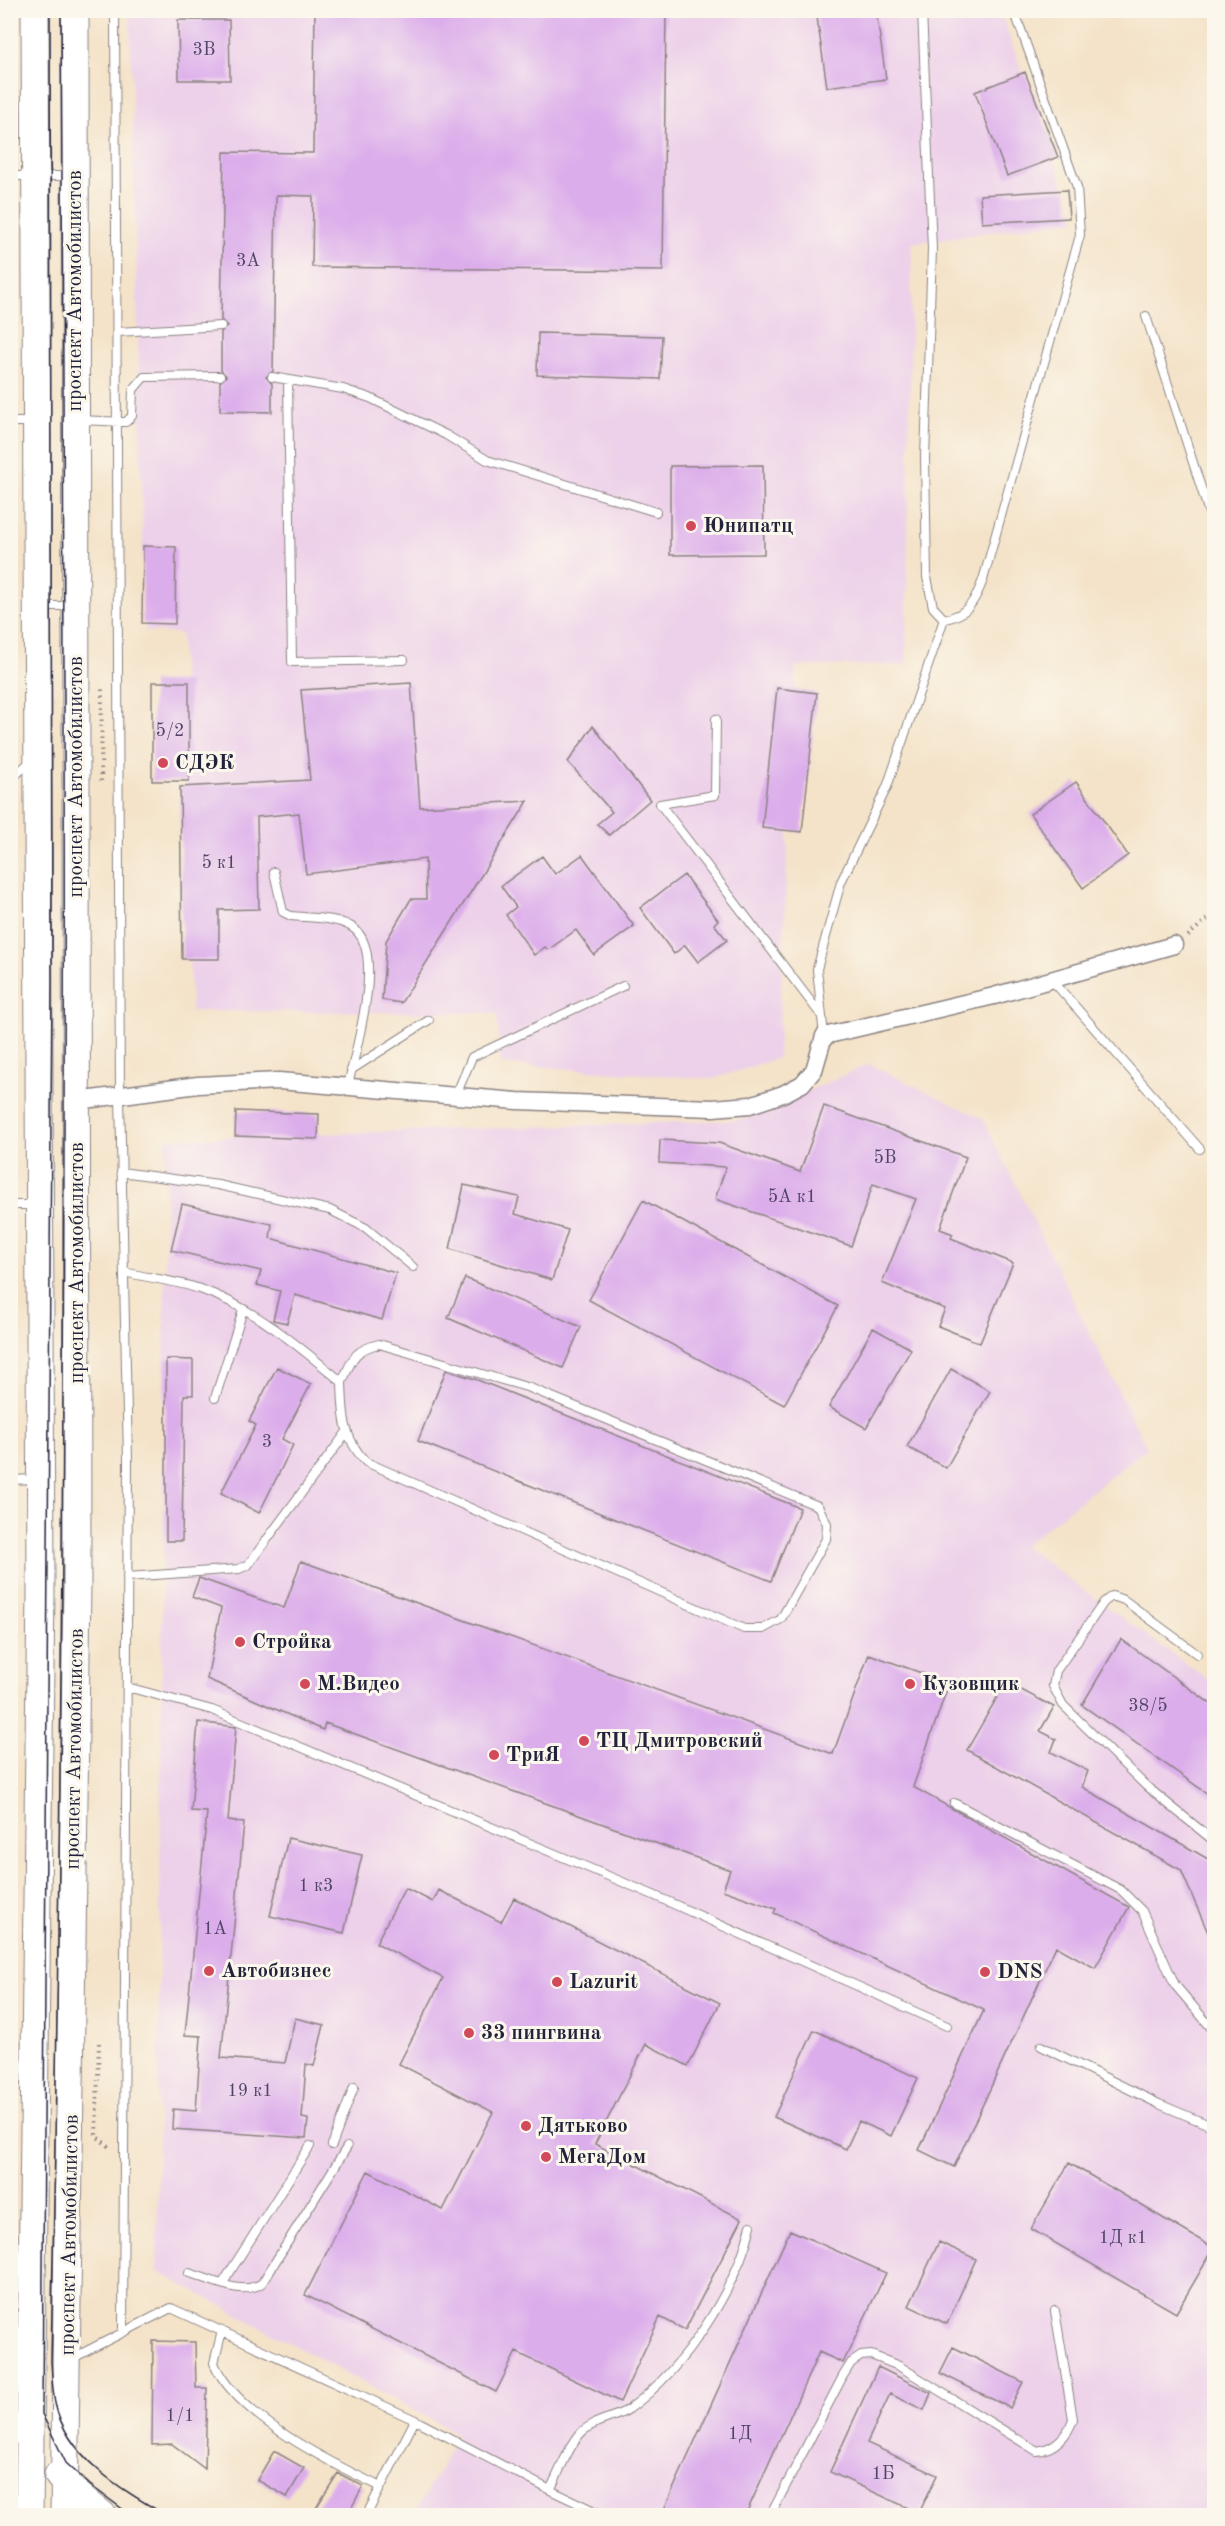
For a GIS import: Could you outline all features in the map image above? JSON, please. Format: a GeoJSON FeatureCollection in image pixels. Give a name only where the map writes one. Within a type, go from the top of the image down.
{"type":"FeatureCollection","features":[{"type":"Feature","properties":{"kind":"main road","name":"проспект Автомобилистов"},"geometry":{"type":"LineString","coordinates":[[28,2516],[20,2431],[41,1591],[38,606],[23,422],[23,176],[35,10]]}},
{"type":"Feature","properties":{"kind":"main road","name":"проспект Автомобилистов"},"geometry":{"type":"LineString","coordinates":[[64,2516],[68,2360],[77,1586],[75,10]]}},
{"type":"Feature","properties":{"kind":"main road"},"geometry":{"type":"LineString","coordinates":[[20,2431],[65,2484],[104,2516]]}},
{"type":"Feature","properties":{"kind":"street"},"geometry":{"type":"LineString","coordinates":[[77,1101],[198,1085],[349,1078],[456,1095],[517,1101],[690,1107],[750,1105],[783,1094],[802,1084],[814,1070],[824,1036],[994,996],[1174,945]]}},
{"type":"Feature","properties":{"kind":"lane"},"geometry":{"type":"LineString","coordinates":[[115,10],[120,1097],[128,1459],[123,2331]]}},
{"type":"Feature","properties":{"kind":"lane"},"geometry":{"type":"LineString","coordinates":[[922,10],[932,249],[925,458],[927,577],[933,607],[944,619]]}},
{"type":"Feature","properties":{"kind":"lane"},"geometry":{"type":"LineString","coordinates":[[944,619],[957,617],[968,608],[976,597],[983,580],[1080,235],[1077,187],[1014,10]]}},
{"type":"Feature","properties":{"kind":"lane"},"geometry":{"type":"LineString","coordinates":[[23,176],[75,176]]}},
{"type":"Feature","properties":{"kind":"lane"},"geometry":{"type":"LineString","coordinates":[[1146,316],[1215,528]]}},
{"type":"Feature","properties":{"kind":"lane"},"geometry":{"type":"LineString","coordinates":[[117,332],[221,326]]}},
{"type":"Feature","properties":{"kind":"lane"},"geometry":{"type":"LineString","coordinates":[[75,420],[126,422],[132,416],[134,390],[144,377],[220,376]]}},
{"type":"Feature","properties":{"kind":"lane"},"geometry":{"type":"LineString","coordinates":[[273,377],[343,389],[370,398],[446,435],[487,460],[656,512]]}},
{"type":"Feature","properties":{"kind":"lane"},"geometry":{"type":"LineString","coordinates":[[288,380],[292,662],[404,660]]}},
{"type":"Feature","properties":{"kind":"lane"},"geometry":{"type":"LineString","coordinates":[[38,606],[76,606]]}},
{"type":"Feature","properties":{"kind":"lane"},"geometry":{"type":"LineString","coordinates":[[824,1036],[817,969],[841,882],[887,787],[944,619]]}},
{"type":"Feature","properties":{"kind":"lane"},"geometry":{"type":"LineString","coordinates":[[716,718],[715,795],[660,804],[821,1016]]}},
{"type":"Feature","properties":{"kind":"lane"},"geometry":{"type":"LineString","coordinates":[[10,780],[39,753]]}},
{"type":"Feature","properties":{"kind":"lane"},"geometry":{"type":"LineString","coordinates":[[274,872],[283,912],[291,916],[350,926],[361,935],[366,954],[367,980],[363,1024],[349,1078]]}},
{"type":"Feature","properties":{"kind":"lane"},"geometry":{"type":"LineString","coordinates":[[1052,979],[1200,1149]]}},
{"type":"Feature","properties":{"kind":"lane"},"geometry":{"type":"LineString","coordinates":[[456,1095],[472,1058],[623,986]]}},
{"type":"Feature","properties":{"kind":"lane"},"geometry":{"type":"LineString","coordinates":[[349,1078],[429,1020]]}},
{"type":"Feature","properties":{"kind":"lane"},"geometry":{"type":"LineString","coordinates":[[121,1172],[218,1185],[330,1210],[366,1228],[413,1267]]}},
{"type":"Feature","properties":{"kind":"lane"},"geometry":{"type":"LineString","coordinates":[[10,1205],[40,1205]]}},
{"type":"Feature","properties":{"kind":"lane"},"geometry":{"type":"LineString","coordinates":[[124,1272],[200,1288],[243,1310],[284,1336],[342,1382]]}},
{"type":"Feature","properties":{"kind":"lane"},"geometry":{"type":"LineString","coordinates":[[215,1398],[243,1310]]}},
{"type":"Feature","properties":{"kind":"lane"},"geometry":{"type":"LineString","coordinates":[[379,1344],[530,1388],[818,1506],[827,1524],[826,1539],[781,1619],[763,1629],[744,1629],[366,1462],[354,1450],[346,1433],[342,1382],[354,1356],[363,1348],[379,1344]]}},
{"type":"Feature","properties":{"kind":"lane"},"geometry":{"type":"LineString","coordinates":[[128,1577],[239,1569],[248,1565],[346,1433]]}},
{"type":"Feature","properties":{"kind":"lane"},"geometry":{"type":"LineString","coordinates":[[10,1480],[39,1479]]}},
{"type":"Feature","properties":{"kind":"lane"},"geometry":{"type":"LineString","coordinates":[[1197,1654],[1124,1600],[1112,1596],[1104,1602],[1056,1671],[1053,1686],[1064,1705],[1146,1786],[1215,1841]]}},
{"type":"Feature","properties":{"kind":"lane"},"geometry":{"type":"LineString","coordinates":[[127,1687],[223,1714],[651,1894],[947,2026]]}},
{"type":"Feature","properties":{"kind":"lane"},"geometry":{"type":"LineString","coordinates":[[954,1803],[1121,1890],[1142,1911],[1175,1984],[1215,2031]]}},
{"type":"Feature","properties":{"kind":"lane"},"geometry":{"type":"LineString","coordinates":[[1041,2046],[1159,2104],[1215,2127]]}},
{"type":"Feature","properties":{"kind":"lane"},"geometry":{"type":"LineString","coordinates":[[332,2145],[354,2087]]}},
{"type":"Feature","properties":{"kind":"lane"},"geometry":{"type":"LineString","coordinates":[[223,2283],[310,2146]]}},
{"type":"Feature","properties":{"kind":"lane"},"geometry":{"type":"LineString","coordinates":[[189,2273],[244,2289],[254,2289],[262,2283],[347,2147]]}},
{"type":"Feature","properties":{"kind":"lane"},"geometry":{"type":"LineString","coordinates":[[550,2490],[580,2433],[627,2410],[670,2372],[704,2327],[735,2272],[744,2252],[751,2226]]}},
{"type":"Feature","properties":{"kind":"lane"},"geometry":{"type":"LineString","coordinates":[[68,2360],[171,2308],[415,2420],[605,2516]]}},
{"type":"Feature","properties":{"kind":"lane"},"geometry":{"type":"LineString","coordinates":[[770,2516],[843,2376],[851,2364],[861,2356],[871,2355],[899,2366],[1037,2451],[1044,2450],[1061,2440],[1070,2429],[1073,2419],[1056,2311]]}},
{"type":"Feature","properties":{"kind":"lane"},"geometry":{"type":"LineString","coordinates":[[222,2331],[214,2363],[238,2396],[279,2430],[326,2461],[381,2487]]}},
{"type":"Feature","properties":{"kind":"lane"},"geometry":{"type":"LineString","coordinates":[[366,2516],[415,2420]]}},
{"type":"Feature","properties":{"kind":"path"},"geometry":{"type":"LineString","coordinates":[[1174,945],[1198,930],[1215,913]]}},
{"type":"Feature","properties":{"kind":"path"},"geometry":{"type":"LineString","coordinates":[[99,2043],[96,2136],[112,2149],[124,2152]]}},
{"type":"Feature","properties":{"kind":"shaded area"},"geometry":{"type":"Polygon","coordinates":[[[130,11],[1000,11],[1076,220],[912,243],[906,665],[796,666],[778,1058],[713,1079],[501,1064],[497,1013],[191,1011],[181,634],[145,631],[130,11]]]}},
{"type":"Feature","properties":{"kind":"shaded area"},"geometry":{"type":"Polygon","coordinates":[[[869,1064],[983,1119],[1147,1448],[1023,1546],[1214,1684],[1214,2515],[414,2515],[458,2434],[157,2271],[166,1139],[743,1120],[869,1064]]]}},
{"type":"Feature","properties":{"kind":"building"},"geometry":{"type":"Polygon","coordinates":[[[315,10],[666,10],[663,271],[312,267],[313,196],[276,195],[273,371],[266,377],[272,384],[272,412],[220,411],[220,382],[226,376],[221,370],[221,332],[227,326],[221,320],[224,152],[313,153],[315,10]]]}},
{"type":"Feature","properties":{"kind":"building"},"geometry":{"type":"Polygon","coordinates":[[[816,10],[876,10],[886,79],[827,87],[816,10]]]}},
{"type":"Feature","properties":{"kind":"building"},"geometry":{"type":"Polygon","coordinates":[[[178,20],[229,20],[230,80],[179,80],[178,20]]]}},
{"type":"Feature","properties":{"kind":"building"},"geometry":{"type":"Polygon","coordinates":[[[1025,72],[1058,157],[1007,176],[975,92],[1025,72]]]}},
{"type":"Feature","properties":{"kind":"building"},"geometry":{"type":"Polygon","coordinates":[[[1067,190],[1069,218],[982,223],[980,195],[1067,190]]]}},
{"type":"Feature","properties":{"kind":"building"},"geometry":{"type":"Polygon","coordinates":[[[538,333],[662,336],[660,379],[537,375],[538,333]]]}},
{"type":"Feature","properties":{"kind":"building"},"geometry":{"type":"Polygon","coordinates":[[[763,465],[764,554],[670,555],[670,466],[763,465]]]}},
{"type":"Feature","properties":{"kind":"building"},"geometry":{"type":"Polygon","coordinates":[[[143,546],[176,547],[175,624],[142,623],[143,546]]]}},
{"type":"Feature","properties":{"kind":"building"},"geometry":{"type":"Polygon","coordinates":[[[152,682],[189,682],[189,781],[152,781],[152,682]]]}},
{"type":"Feature","properties":{"kind":"building"},"geometry":{"type":"Polygon","coordinates":[[[411,683],[420,807],[528,801],[401,1003],[382,1000],[386,941],[411,899],[426,899],[425,859],[306,874],[299,813],[257,817],[259,909],[219,910],[219,959],[182,959],[180,787],[310,780],[301,690],[411,683]]]}},
{"type":"Feature","properties":{"kind":"building"},"geometry":{"type":"Polygon","coordinates":[[[777,688],[817,693],[802,832],[762,828],[777,688]]]}},
{"type":"Feature","properties":{"kind":"building"},"geometry":{"type":"Polygon","coordinates":[[[593,726],[650,800],[609,835],[597,824],[612,812],[568,762],[593,726]]]}},
{"type":"Feature","properties":{"kind":"building"},"geometry":{"type":"Polygon","coordinates":[[[1076,782],[1128,855],[1083,888],[1030,814],[1076,782]]]}},
{"type":"Feature","properties":{"kind":"building"},"geometry":{"type":"Polygon","coordinates":[[[582,855],[634,926],[594,955],[576,930],[548,950],[545,947],[534,955],[506,915],[516,907],[501,886],[542,856],[555,874],[582,855]]]}},
{"type":"Feature","properties":{"kind":"building"},"geometry":{"type":"Polygon","coordinates":[[[684,875],[718,920],[714,924],[727,940],[698,962],[685,945],[674,954],[640,908],[684,875]]]}},
{"type":"Feature","properties":{"kind":"building"},"geometry":{"type":"Polygon","coordinates":[[[824,1106],[966,1157],[940,1229],[953,1234],[951,1238],[1013,1263],[980,1343],[938,1326],[945,1309],[882,1283],[916,1199],[873,1184],[851,1246],[715,1199],[726,1167],[659,1163],[660,1140],[719,1143],[800,1172],[824,1106]]]}},
{"type":"Feature","properties":{"kind":"building"},"geometry":{"type":"Polygon","coordinates":[[[236,1111],[319,1114],[318,1139],[235,1136],[236,1111]]]}},
{"type":"Feature","properties":{"kind":"building"},"geometry":{"type":"Polygon","coordinates":[[[464,1185],[519,1197],[515,1214],[568,1230],[552,1280],[450,1249],[464,1185]]]}},
{"type":"Feature","properties":{"kind":"building"},"geometry":{"type":"Polygon","coordinates":[[[643,1200],[838,1306],[784,1405],[589,1300],[643,1200]]]}},
{"type":"Feature","properties":{"kind":"building"},"geometry":{"type":"Polygon","coordinates":[[[182,1204],[272,1224],[270,1238],[396,1273],[382,1320],[295,1295],[287,1323],[273,1320],[280,1291],[257,1285],[261,1271],[171,1250],[182,1204]]]}},
{"type":"Feature","properties":{"kind":"building"},"geometry":{"type":"Polygon","coordinates":[[[465,1278],[581,1327],[563,1368],[448,1318],[465,1278]]]}},
{"type":"Feature","properties":{"kind":"building"},"geometry":{"type":"Polygon","coordinates":[[[873,1328],[911,1349],[866,1428],[829,1407],[873,1328]]]}},
{"type":"Feature","properties":{"kind":"building"},"geometry":{"type":"Polygon","coordinates":[[[166,1359],[193,1360],[193,1395],[184,1395],[182,1541],[166,1541],[166,1359]]]}},
{"type":"Feature","properties":{"kind":"building"},"geometry":{"type":"Polygon","coordinates":[[[277,1367],[311,1384],[282,1439],[293,1445],[259,1513],[221,1493],[256,1425],[249,1421],[277,1367]]]}},
{"type":"Feature","properties":{"kind":"building"},"geometry":{"type":"Polygon","coordinates":[[[951,1369],[990,1391],[946,1468],[907,1447],[951,1369]]]}},
{"type":"Feature","properties":{"kind":"building"},"geometry":{"type":"Polygon","coordinates":[[[446,1370],[475,1379],[800,1508],[771,1581],[418,1441],[446,1370]]]}},
{"type":"Feature","properties":{"kind":"building"},"geometry":{"type":"Polygon","coordinates":[[[301,1561],[833,1754],[869,1654],[949,1683],[913,1787],[1129,1907],[1095,1968],[1056,1946],[954,2167],[919,2150],[984,2010],[774,1913],[776,1909],[723,1890],[730,1870],[325,1723],[323,1730],[207,1679],[221,1608],[192,1597],[199,1578],[284,1608],[301,1561]]]}},
{"type":"Feature","properties":{"kind":"building"},"geometry":{"type":"Polygon","coordinates":[[[1121,1639],[1215,1707],[1215,1799],[1082,1705],[1121,1639]]]}},
{"type":"Feature","properties":{"kind":"building"},"geometry":{"type":"Polygon","coordinates":[[[1006,1682],[1054,1707],[1040,1731],[1056,1739],[1051,1752],[1088,1771],[1082,1787],[1215,1863],[1215,1949],[1181,1870],[967,1750],[1006,1682]]]}},
{"type":"Feature","properties":{"kind":"building"},"geometry":{"type":"Polygon","coordinates":[[[198,1722],[236,1727],[228,1821],[244,1823],[221,2058],[285,2063],[295,2018],[324,2025],[314,2066],[306,2064],[302,2118],[308,2119],[306,2138],[172,2129],[173,2109],[196,2111],[201,2036],[185,2035],[207,1812],[191,1811],[198,1722]]]}},
{"type":"Feature","properties":{"kind":"building"},"geometry":{"type":"Polygon","coordinates":[[[288,1838],[362,1855],[344,1933],[270,1916],[288,1838]]]}},
{"type":"Feature","properties":{"kind":"building","name":"МегаДом"},"geometry":{"type":"Polygon","coordinates":[[[405,1888],[433,1902],[439,1890],[501,1922],[514,1898],[720,2003],[688,2066],[646,2044],[595,2144],[742,2219],[685,2330],[660,2317],[620,2402],[516,2352],[496,2392],[305,2295],[368,2171],[443,2210],[493,2112],[399,2064],[443,1978],[376,1943],[405,1888]]]}},
{"type":"Feature","properties":{"kind":"building"},"geometry":{"type":"Polygon","coordinates":[[[814,2030],[918,2078],[891,2136],[859,2121],[846,2149],[774,2117],[814,2030]]]}},
{"type":"Feature","properties":{"kind":"building"},"geometry":{"type":"Polygon","coordinates":[[[1069,2163],[1214,2248],[1176,2313],[1031,2229],[1069,2163]]]}},
{"type":"Feature","properties":{"kind":"building"},"geometry":{"type":"Polygon","coordinates":[[[790,2230],[886,2273],[843,2363],[819,2352],[745,2516],[661,2516],[790,2230]]]}},
{"type":"Feature","properties":{"kind":"building"},"geometry":{"type":"Polygon","coordinates":[[[939,2242],[976,2259],[947,2324],[909,2306],[939,2242]]]}},
{"type":"Feature","properties":{"kind":"building"},"geometry":{"type":"Polygon","coordinates":[[[153,2341],[195,2342],[196,2388],[207,2388],[205,2469],[172,2444],[152,2445],[153,2341]]]}},
{"type":"Feature","properties":{"kind":"building"},"geometry":{"type":"Polygon","coordinates":[[[953,2347],[1023,2382],[1010,2408],[940,2373],[953,2347]]]}},
{"type":"Feature","properties":{"kind":"building"},"geometry":{"type":"Polygon","coordinates":[[[878,2367],[931,2393],[924,2410],[890,2394],[867,2443],[937,2475],[919,2513],[830,2472],[878,2367]]]}},
{"type":"Feature","properties":{"kind":"building"},"geometry":{"type":"Polygon","coordinates":[[[274,2451],[304,2468],[287,2497],[257,2480],[274,2451]]]}},
{"type":"Feature","properties":{"kind":"building"},"geometry":{"type":"Polygon","coordinates":[[[338,2473],[363,2486],[347,2516],[311,2516],[338,2473]]]}},
{"type":"Feature","properties":{"kind":"tram line"},"geometry":{"type":"LineString","coordinates":[[50,10],[52,981],[42,2414],[66,2463],[90,2485],[132,2516]]}},
{"type":"Feature","properties":{"kind":"tram line"},"geometry":{"type":"LineString","coordinates":[[61,10],[64,598],[63,1479],[51,2361],[55,2403],[61,2423],[71,2440],[98,2470],[132,2495],[167,2516]]}},
{"type":"Feature","properties":{"kind":"place","name":"Юнипатц"},"geometry":{"type":"Point","coordinates":[691,526]}},
{"type":"Feature","properties":{"kind":"place","name":"СДЭК"},"geometry":{"type":"Point","coordinates":[163,763]}},
{"type":"Feature","properties":{"kind":"place","name":"Стройка"},"geometry":{"type":"Point","coordinates":[240,1642]}},
{"type":"Feature","properties":{"kind":"place","name":"М.Видео"},"geometry":{"type":"Point","coordinates":[305,1684]}},
{"type":"Feature","properties":{"kind":"place","name":"Кузовщик"},"geometry":{"type":"Point","coordinates":[910,1684]}},
{"type":"Feature","properties":{"kind":"place","name":"ТЦ Дмитровский"},"geometry":{"type":"Point","coordinates":[584,1741]}},
{"type":"Feature","properties":{"kind":"place","name":"ТриЯ"},"geometry":{"type":"Point","coordinates":[494,1755]}},
{"type":"Feature","properties":{"kind":"place","name":"Автобизнес"},"geometry":{"type":"Point","coordinates":[209,1971]}},
{"type":"Feature","properties":{"kind":"place","name":"DNS"},"geometry":{"type":"Point","coordinates":[985,1972]}},
{"type":"Feature","properties":{"kind":"place","name":"Lazurit"},"geometry":{"type":"Point","coordinates":[557,1982]}},
{"type":"Feature","properties":{"kind":"place","name":"33 пингвина"},"geometry":{"type":"Point","coordinates":[469,2033]}},
{"type":"Feature","properties":{"kind":"place","name":"Дятьково"},"geometry":{"type":"Point","coordinates":[526,2126]}},
{"type":"Feature","properties":{"kind":"place","name":"МегаДом"},"geometry":{"type":"Point","coordinates":[546,2157]}}]}
